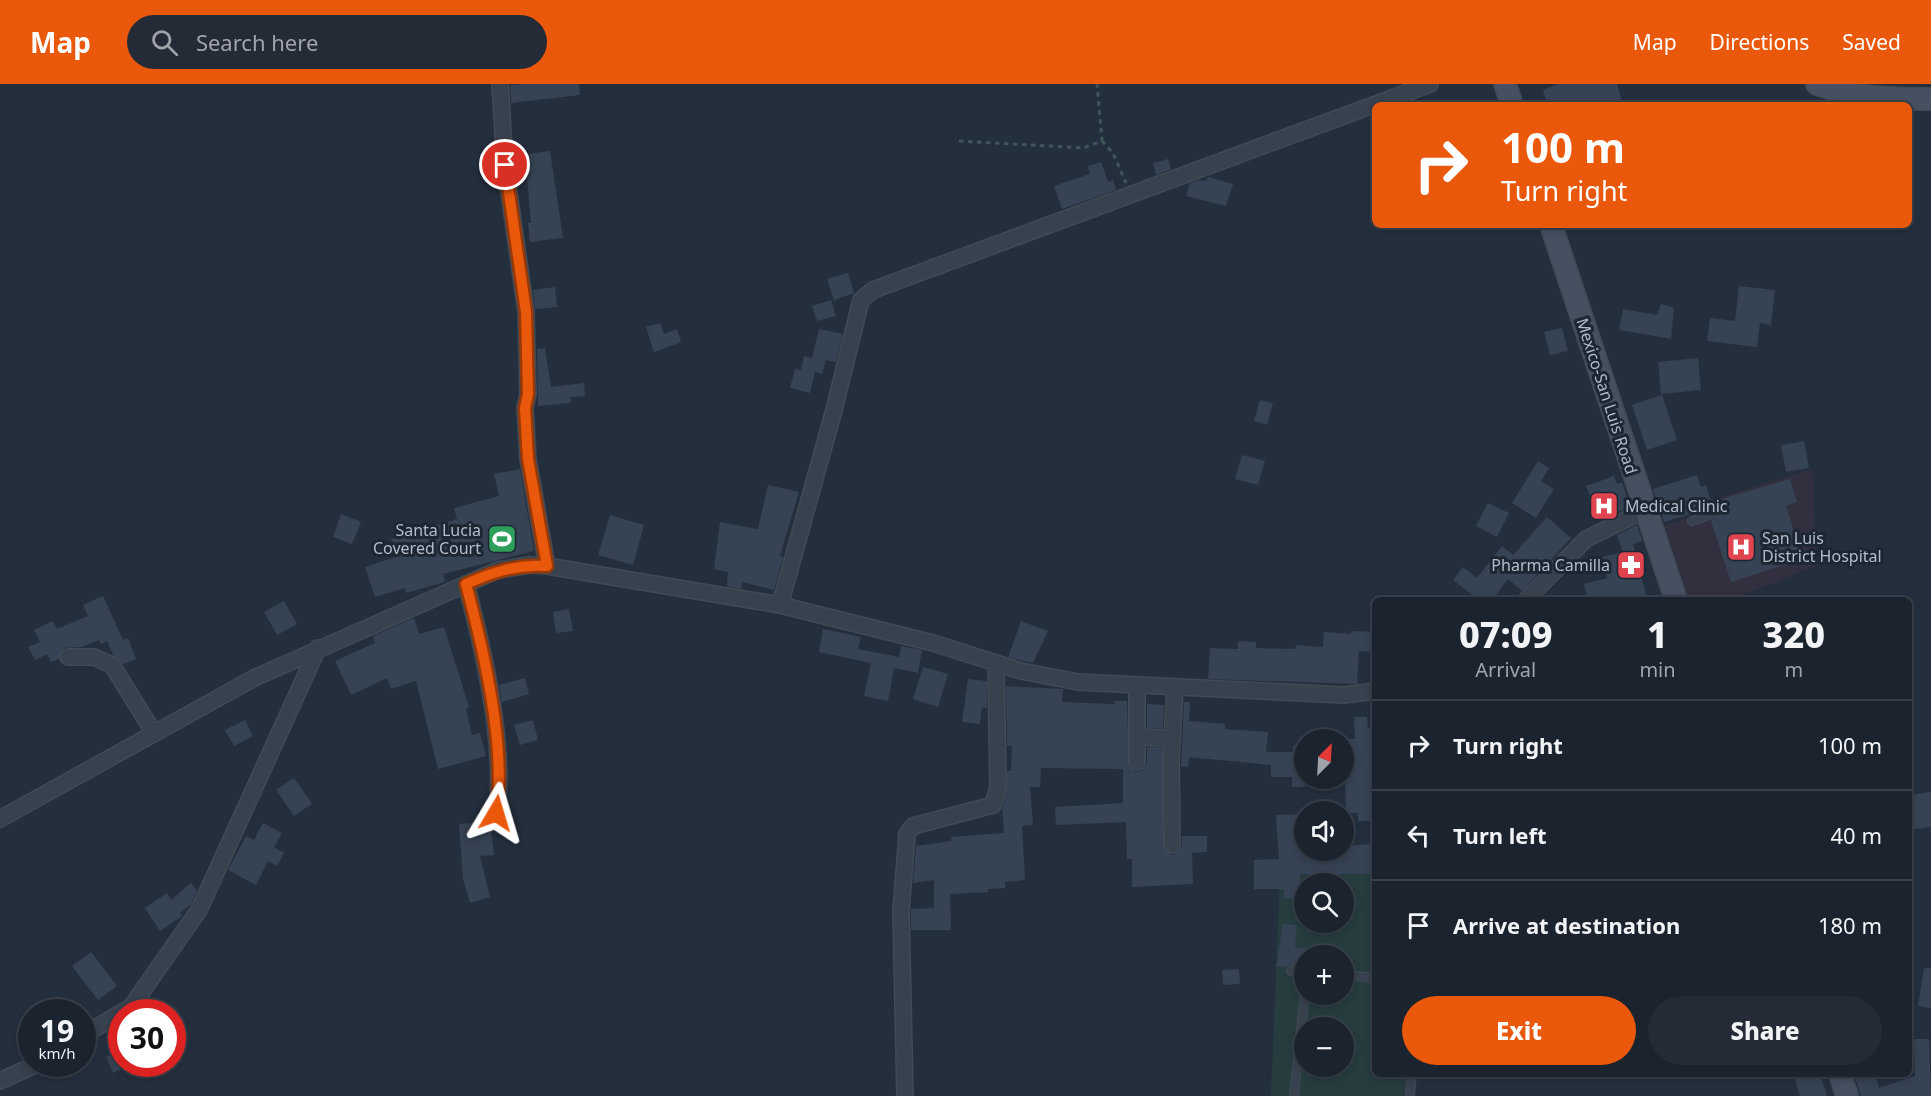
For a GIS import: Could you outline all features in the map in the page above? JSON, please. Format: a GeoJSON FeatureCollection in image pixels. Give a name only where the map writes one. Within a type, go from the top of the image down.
{"type":"FeatureCollection","features":[{"type":"Feature","properties":{"kind":"main road"},"geometry":{"type":"LineString","coordinates":[[1505,84],[1511,102]]}},
{"type":"Feature","properties":{"kind":"main road"},"geometry":{"type":"LineString","coordinates":[[1816,84],[1839,92],[1875,99],[1931,99]]}},
{"type":"Feature","properties":{"kind":"main road","name":"Mexico-San Luis Road"},"geometry":{"type":"LineString","coordinates":[[1552,228],[1675,597]]}},
{"type":"Feature","properties":{"kind":"main road"},"geometry":{"type":"LineString","coordinates":[[1841,1077],[1847,1096]]}},
{"type":"Feature","properties":{"kind":"street"},"geometry":{"type":"LineString","coordinates":[[500,84],[505,165],[526,312],[528,394],[525,408],[528,459],[547,566]]}},
{"type":"Feature","properties":{"kind":"street"},"geometry":{"type":"LineString","coordinates":[[1381,102],[1430,84]]}},
{"type":"Feature","properties":{"kind":"street"},"geometry":{"type":"LineString","coordinates":[[780,605],[834,410],[861,300],[883,285],[1372,105]]}},
{"type":"Feature","properties":{"kind":"street"},"geometry":{"type":"LineString","coordinates":[[1529,597],[1586,539],[1645,510]]}},
{"type":"Feature","properties":{"kind":"street"},"geometry":{"type":"LineString","coordinates":[[0,819],[254,678],[498,570],[530,565],[780,605],[933,643],[996,664],[1078,682],[1352,695],[1372,692]]}},
{"type":"Feature","properties":{"kind":"street"},"geometry":{"type":"LineString","coordinates":[[466,584],[479,633],[494,729],[500,776],[496,813]]}},
{"type":"Feature","properties":{"kind":"street"},"geometry":{"type":"LineString","coordinates":[[96,1028],[131,1007],[199,910],[318,648]]}},
{"type":"Feature","properties":{"kind":"street"},"geometry":{"type":"LineString","coordinates":[[68,657],[94,657],[112,665],[154,733]]}},
{"type":"Feature","properties":{"kind":"street"},"geometry":{"type":"LineString","coordinates":[[905,1096],[901,911],[907,834],[913,826],[993,805],[998,787],[996,664]]}},
{"type":"Feature","properties":{"kind":"street"},"geometry":{"type":"LineString","coordinates":[[1137,686],[1137,762]]}},
{"type":"Feature","properties":{"kind":"street"},"geometry":{"type":"LineString","coordinates":[[1172,845],[1172,738],[1175,688]]}},
{"type":"Feature","properties":{"kind":"street"},"geometry":{"type":"LineString","coordinates":[[1138,736],[1172,738]]}},
{"type":"Feature","properties":{"kind":"street"},"geometry":{"type":"LineString","coordinates":[[0,1081],[18,1073]]}},
{"type":"Feature","properties":{"kind":"lane"},"geometry":{"type":"LineString","coordinates":[[1692,521],[1709,515]]}},
{"type":"Feature","properties":{"kind":"lane"},"geometry":{"type":"LineString","coordinates":[[1290,971],[1294,971]]}},
{"type":"Feature","properties":{"kind":"lane"},"geometry":{"type":"LineString","coordinates":[[1354,976],[1372,978]]}},
{"type":"Feature","properties":{"kind":"lane"},"geometry":{"type":"LineString","coordinates":[[1294,1096],[1304,1005]]}},
{"type":"Feature","properties":{"kind":"lane"},"geometry":{"type":"LineString","coordinates":[[1410,1096],[1412,1077]]}},
{"type":"Feature","properties":{"kind":"path"},"geometry":{"type":"LineString","coordinates":[[1097,84],[1102,141],[1113,153],[1131,194]]}},
{"type":"Feature","properties":{"kind":"path"},"geometry":{"type":"LineString","coordinates":[[959,141],[1083,148],[1102,141]]}},
{"type":"Feature","properties":{"kind":"shaded area","name":"San Luis District Hospital"},"geometry":{"type":"Polygon","coordinates":[[[1813,469],[1816,566],[1738,597],[1684,597],[1659,528],[1703,512],[1701,503],[1813,469]]]}},
{"type":"Feature","properties":{"kind":"green space"},"geometry":{"type":"Polygon","coordinates":[[[1281,849],[1294,850],[1294,861],[1354,861],[1354,854],[1372,855],[1372,1077],[1414,1077],[1413,1096],[1271,1096],[1281,849]]]}},
{"type":"Feature","properties":{"kind":"building"},"geometry":{"type":"Polygon","coordinates":[[[579,84],[580,95],[511,103],[510,85],[579,84]]]}},
{"type":"Feature","properties":{"kind":"building"},"geometry":{"type":"Polygon","coordinates":[[[1558,84],[1617,84],[1622,102],[1547,102],[1543,90],[1558,84]]]}},
{"type":"Feature","properties":{"kind":"building"},"geometry":{"type":"Polygon","coordinates":[[[550,151],[563,238],[530,242],[528,223],[531,223],[525,154],[550,151]]]}},
{"type":"Feature","properties":{"kind":"building"},"geometry":{"type":"Polygon","coordinates":[[[1168,159],[1171,169],[1156,175],[1153,163],[1168,159]]]}},
{"type":"Feature","properties":{"kind":"building"},"geometry":{"type":"Polygon","coordinates":[[[1101,162],[1108,182],[1113,180],[1116,190],[1062,209],[1054,186],[1090,174],[1088,166],[1101,162]]]}},
{"type":"Feature","properties":{"kind":"building"},"geometry":{"type":"Polygon","coordinates":[[[1208,177],[1233,184],[1226,206],[1186,196],[1190,183],[1206,181],[1208,177]]]}},
{"type":"Feature","properties":{"kind":"building"},"geometry":{"type":"Polygon","coordinates":[[[848,273],[854,293],[834,300],[827,279],[848,273]]]}},
{"type":"Feature","properties":{"kind":"building"},"geometry":{"type":"Polygon","coordinates":[[[1739,286],[1775,290],[1771,325],[1760,323],[1757,347],[1707,341],[1710,318],[1735,321],[1739,286]]]}},
{"type":"Feature","properties":{"kind":"building"},"geometry":{"type":"Polygon","coordinates":[[[555,287],[557,307],[535,309],[533,290],[555,287]]]}},
{"type":"Feature","properties":{"kind":"building"},"geometry":{"type":"Polygon","coordinates":[[[831,300],[836,316],[817,321],[812,306],[831,300]]]}},
{"type":"Feature","properties":{"kind":"building"},"geometry":{"type":"Polygon","coordinates":[[[1661,304],[1674,308],[1671,339],[1619,330],[1623,309],[1657,315],[1661,304]]]}},
{"type":"Feature","properties":{"kind":"building"},"geometry":{"type":"Polygon","coordinates":[[[660,323],[664,334],[677,329],[681,342],[654,352],[646,327],[660,323]]]}},
{"type":"Feature","properties":{"kind":"building"},"geometry":{"type":"Polygon","coordinates":[[[1562,328],[1568,351],[1550,355],[1544,332],[1562,328]]]}},
{"type":"Feature","properties":{"kind":"building"},"geometry":{"type":"Polygon","coordinates":[[[819,329],[843,334],[836,362],[826,360],[822,374],[815,372],[810,393],[790,388],[795,369],[801,370],[804,356],[812,358],[819,329]]]}},
{"type":"Feature","properties":{"kind":"building"},"geometry":{"type":"Polygon","coordinates":[[[545,348],[551,387],[584,383],[585,396],[570,397],[571,403],[538,406],[537,349],[545,348]]]}},
{"type":"Feature","properties":{"kind":"building"},"geometry":{"type":"Polygon","coordinates":[[[1698,358],[1701,390],[1661,394],[1658,362],[1698,358]]]}},
{"type":"Feature","properties":{"kind":"building"},"geometry":{"type":"Polygon","coordinates":[[[1662,395],[1677,440],[1647,450],[1632,405],[1662,395]]]}},
{"type":"Feature","properties":{"kind":"building"},"geometry":{"type":"Polygon","coordinates":[[[1260,400],[1273,403],[1267,425],[1254,421],[1260,400]]]}},
{"type":"Feature","properties":{"kind":"building"},"geometry":{"type":"Polygon","coordinates":[[[1804,441],[1809,468],[1786,472],[1781,445],[1804,441]]]}},
{"type":"Feature","properties":{"kind":"building"},"geometry":{"type":"Polygon","coordinates":[[[1242,455],[1265,461],[1258,485],[1235,479],[1242,455]]]}},
{"type":"Feature","properties":{"kind":"building"},"geometry":{"type":"Polygon","coordinates":[[[1538,461],[1549,468],[1541,481],[1554,489],[1536,518],[1512,503],[1538,461]]]}},
{"type":"Feature","properties":{"kind":"building"},"geometry":{"type":"Polygon","coordinates":[[[520,469],[534,551],[443,574],[445,582],[406,593],[405,588],[375,597],[365,567],[396,557],[391,539],[457,519],[454,508],[499,496],[494,474],[520,469]]]}},
{"type":"Feature","properties":{"kind":"building"},"geometry":{"type":"Polygon","coordinates":[[[1697,475],[1701,487],[1706,485],[1711,502],[1790,479],[1797,502],[1786,506],[1803,559],[1731,582],[1711,521],[1715,517],[1713,511],[1707,509],[1664,522],[1653,489],[1697,475]]]}},
{"type":"Feature","properties":{"kind":"building"},"geometry":{"type":"Polygon","coordinates":[[[1614,476],[1617,484],[1622,482],[1630,506],[1600,521],[1586,486],[1614,476]]]}},
{"type":"Feature","properties":{"kind":"building"},"geometry":{"type":"Polygon","coordinates":[[[768,485],[799,492],[780,556],[783,557],[774,590],[743,582],[741,589],[727,586],[728,572],[714,569],[720,522],[758,529],[768,485]]]}},
{"type":"Feature","properties":{"kind":"building"},"geometry":{"type":"Polygon","coordinates":[[[1488,503],[1509,513],[1497,537],[1476,526],[1488,503]]]}},
{"type":"Feature","properties":{"kind":"building"},"geometry":{"type":"Polygon","coordinates":[[[341,514],[361,522],[352,544],[333,537],[341,514]]]}},
{"type":"Feature","properties":{"kind":"building"},"geometry":{"type":"Polygon","coordinates":[[[610,515],[644,525],[633,565],[598,555],[610,515]]]}},
{"type":"Feature","properties":{"kind":"building"},"geometry":{"type":"Polygon","coordinates":[[[1547,517],[1571,538],[1522,591],[1508,579],[1494,597],[1475,597],[1453,580],[1463,567],[1477,578],[1502,546],[1513,555],[1547,517]]]}},
{"type":"Feature","properties":{"kind":"building"},"geometry":{"type":"Polygon","coordinates":[[[1637,525],[1642,541],[1633,544],[1646,595],[1587,597],[1584,584],[1607,578],[1602,557],[1623,552],[1617,535],[1637,525]]]}},
{"type":"Feature","properties":{"kind":"building"},"geometry":{"type":"Polygon","coordinates":[[[103,596],[123,640],[128,638],[136,659],[123,664],[113,655],[107,641],[101,644],[99,640],[81,647],[64,648],[59,659],[51,662],[47,654],[35,660],[28,647],[40,642],[34,630],[53,621],[57,629],[88,616],[83,605],[103,596]]]}},
{"type":"Feature","properties":{"kind":"building"},"geometry":{"type":"Polygon","coordinates":[[[284,601],[297,624],[277,635],[264,612],[284,601]]]}},
{"type":"Feature","properties":{"kind":"building"},"geometry":{"type":"Polygon","coordinates":[[[569,609],[573,631],[556,633],[553,612],[569,609]]]}},
{"type":"Feature","properties":{"kind":"building"},"geometry":{"type":"Polygon","coordinates":[[[414,618],[419,634],[444,627],[469,707],[466,709],[472,735],[480,733],[486,756],[438,769],[416,681],[391,689],[387,678],[351,695],[335,661],[375,643],[373,636],[414,618]]]}},
{"type":"Feature","properties":{"kind":"building"},"geometry":{"type":"Polygon","coordinates":[[[1021,621],[1048,631],[1033,663],[1008,657],[1021,621]]]}},
{"type":"Feature","properties":{"kind":"building"},"geometry":{"type":"Polygon","coordinates":[[[823,629],[861,637],[858,649],[899,657],[901,646],[922,650],[918,673],[894,668],[888,701],[864,696],[871,663],[819,652],[823,629]]]}},
{"type":"Feature","properties":{"kind":"building"},"geometry":{"type":"Polygon","coordinates":[[[1351,631],[1372,632],[1372,652],[1359,651],[1357,684],[1208,679],[1210,648],[1238,649],[1238,641],[1256,642],[1256,648],[1295,649],[1296,645],[1323,647],[1324,632],[1351,634],[1351,631]]]}},
{"type":"Feature","properties":{"kind":"building"},"geometry":{"type":"Polygon","coordinates":[[[923,667],[948,674],[938,707],[913,699],[923,667]]]}},
{"type":"Feature","properties":{"kind":"building"},"geometry":{"type":"Polygon","coordinates":[[[525,678],[529,694],[502,702],[499,685],[525,678]]]}},
{"type":"Feature","properties":{"kind":"building"},"geometry":{"type":"Polygon","coordinates":[[[968,679],[987,681],[987,708],[982,707],[980,724],[962,722],[968,679]]]}},
{"type":"Feature","properties":{"kind":"building"},"geometry":{"type":"Polygon","coordinates":[[[1006,686],[1063,689],[1062,702],[1114,704],[1114,701],[1127,701],[1129,767],[1136,772],[1142,770],[1147,763],[1147,747],[1162,747],[1164,850],[1172,855],[1177,853],[1182,845],[1182,836],[1207,836],[1207,852],[1192,853],[1193,884],[1132,887],[1132,859],[1127,859],[1126,822],[1056,825],[1055,807],[1123,803],[1123,769],[1041,768],[1040,787],[1030,787],[1033,825],[1022,826],[1025,880],[1005,882],[1005,888],[988,889],[988,892],[950,894],[951,930],[911,930],[911,909],[934,908],[934,880],[913,883],[916,846],[952,841],[951,837],[1004,833],[1002,808],[1007,789],[1007,771],[1011,771],[1012,746],[1007,746],[1006,686]]]}},
{"type":"Feature","properties":{"kind":"building"},"geometry":{"type":"Polygon","coordinates":[[[1184,702],[1190,702],[1189,721],[1225,724],[1225,729],[1268,732],[1266,752],[1293,752],[1294,745],[1294,787],[1292,787],[1292,777],[1271,777],[1271,765],[1189,757],[1188,767],[1181,766],[1184,702]]]}},
{"type":"Feature","properties":{"kind":"building"},"geometry":{"type":"Polygon","coordinates":[[[1147,704],[1164,705],[1163,728],[1147,728],[1147,704]]]}},
{"type":"Feature","properties":{"kind":"building"},"geometry":{"type":"Polygon","coordinates":[[[1354,717],[1367,717],[1368,728],[1372,727],[1372,821],[1358,821],[1358,813],[1354,813],[1354,801],[1346,801],[1345,789],[1354,789],[1354,717]]]}},
{"type":"Feature","properties":{"kind":"building"},"geometry":{"type":"Polygon","coordinates":[[[245,720],[253,736],[234,746],[225,730],[245,720]]]}},
{"type":"Feature","properties":{"kind":"building"},"geometry":{"type":"Polygon","coordinates":[[[533,720],[538,740],[520,745],[514,725],[533,720]]]}},
{"type":"Feature","properties":{"kind":"building"},"geometry":{"type":"Polygon","coordinates":[[[294,778],[312,804],[294,816],[276,790],[294,778]]]}},
{"type":"Feature","properties":{"kind":"building"},"geometry":{"type":"Polygon","coordinates":[[[1931,792],[1931,827],[1914,829],[1912,795],[1931,792]]]}},
{"type":"Feature","properties":{"kind":"building"},"geometry":{"type":"Polygon","coordinates":[[[1294,814],[1294,861],[1354,861],[1354,845],[1370,844],[1372,874],[1294,873],[1294,899],[1284,898],[1284,889],[1254,889],[1254,860],[1279,859],[1276,815],[1294,814]]]}},
{"type":"Feature","properties":{"kind":"building"},"geometry":{"type":"Polygon","coordinates":[[[490,820],[494,855],[480,856],[490,897],[470,903],[463,879],[459,824],[490,820]]]}},
{"type":"Feature","properties":{"kind":"building"},"geometry":{"type":"Polygon","coordinates":[[[263,823],[282,833],[274,847],[284,853],[277,866],[268,861],[256,885],[228,870],[246,836],[254,840],[263,823]]]}},
{"type":"Feature","properties":{"kind":"building"},"geometry":{"type":"Polygon","coordinates":[[[191,883],[197,891],[191,904],[180,913],[182,916],[160,931],[145,908],[167,893],[171,900],[191,883]]]}},
{"type":"Feature","properties":{"kind":"building"},"geometry":{"type":"Polygon","coordinates":[[[1283,924],[1294,925],[1294,933],[1296,933],[1294,966],[1276,967],[1283,924]]]}},
{"type":"Feature","properties":{"kind":"building"},"geometry":{"type":"Polygon","coordinates":[[[91,952],[117,986],[98,1000],[72,966],[91,952]]]}},
{"type":"Feature","properties":{"kind":"building"},"geometry":{"type":"Polygon","coordinates":[[[1924,968],[1931,968],[1931,1008],[1918,1006],[1924,968]]]}},
{"type":"Feature","properties":{"kind":"building"},"geometry":{"type":"Polygon","coordinates":[[[1239,969],[1240,984],[1223,985],[1222,970],[1239,969]]]}},
{"type":"Feature","properties":{"kind":"building"},"geometry":{"type":"Polygon","coordinates":[[[1914,1039],[1929,1039],[1931,1096],[1861,1096],[1855,1077],[1876,1077],[1879,1088],[1915,1076],[1914,1039]]]}},
{"type":"Feature","properties":{"kind":"building"},"geometry":{"type":"Polygon","coordinates":[[[1794,1077],[1821,1077],[1827,1096],[1800,1096],[1794,1077]]]}},
{"type":"Feature","properties":{"kind":"place","name":"Medical Clinic"},"geometry":{"type":"Point","coordinates":[1604,506]}},
{"type":"Feature","properties":{"kind":"place","name":"Santa Lucia Covered Court"},"geometry":{"type":"Point","coordinates":[502,539]}},
{"type":"Feature","properties":{"kind":"place","name":"San Luis District Hospital"},"geometry":{"type":"Point","coordinates":[1741,547]}},
{"type":"Feature","properties":{"kind":"place","name":"Pharma Camilla"},"geometry":{"type":"Point","coordinates":[1631,565]}},
{"type":"Feature","properties":{"kind":"route"},"geometry":{"type":"LineString","coordinates":[[496,813],[500,776],[494,729],[479,633],[466,584],[498,570],[530,565],[547,566],[528,459],[525,408],[528,394],[526,312],[505,165]]}}]}
